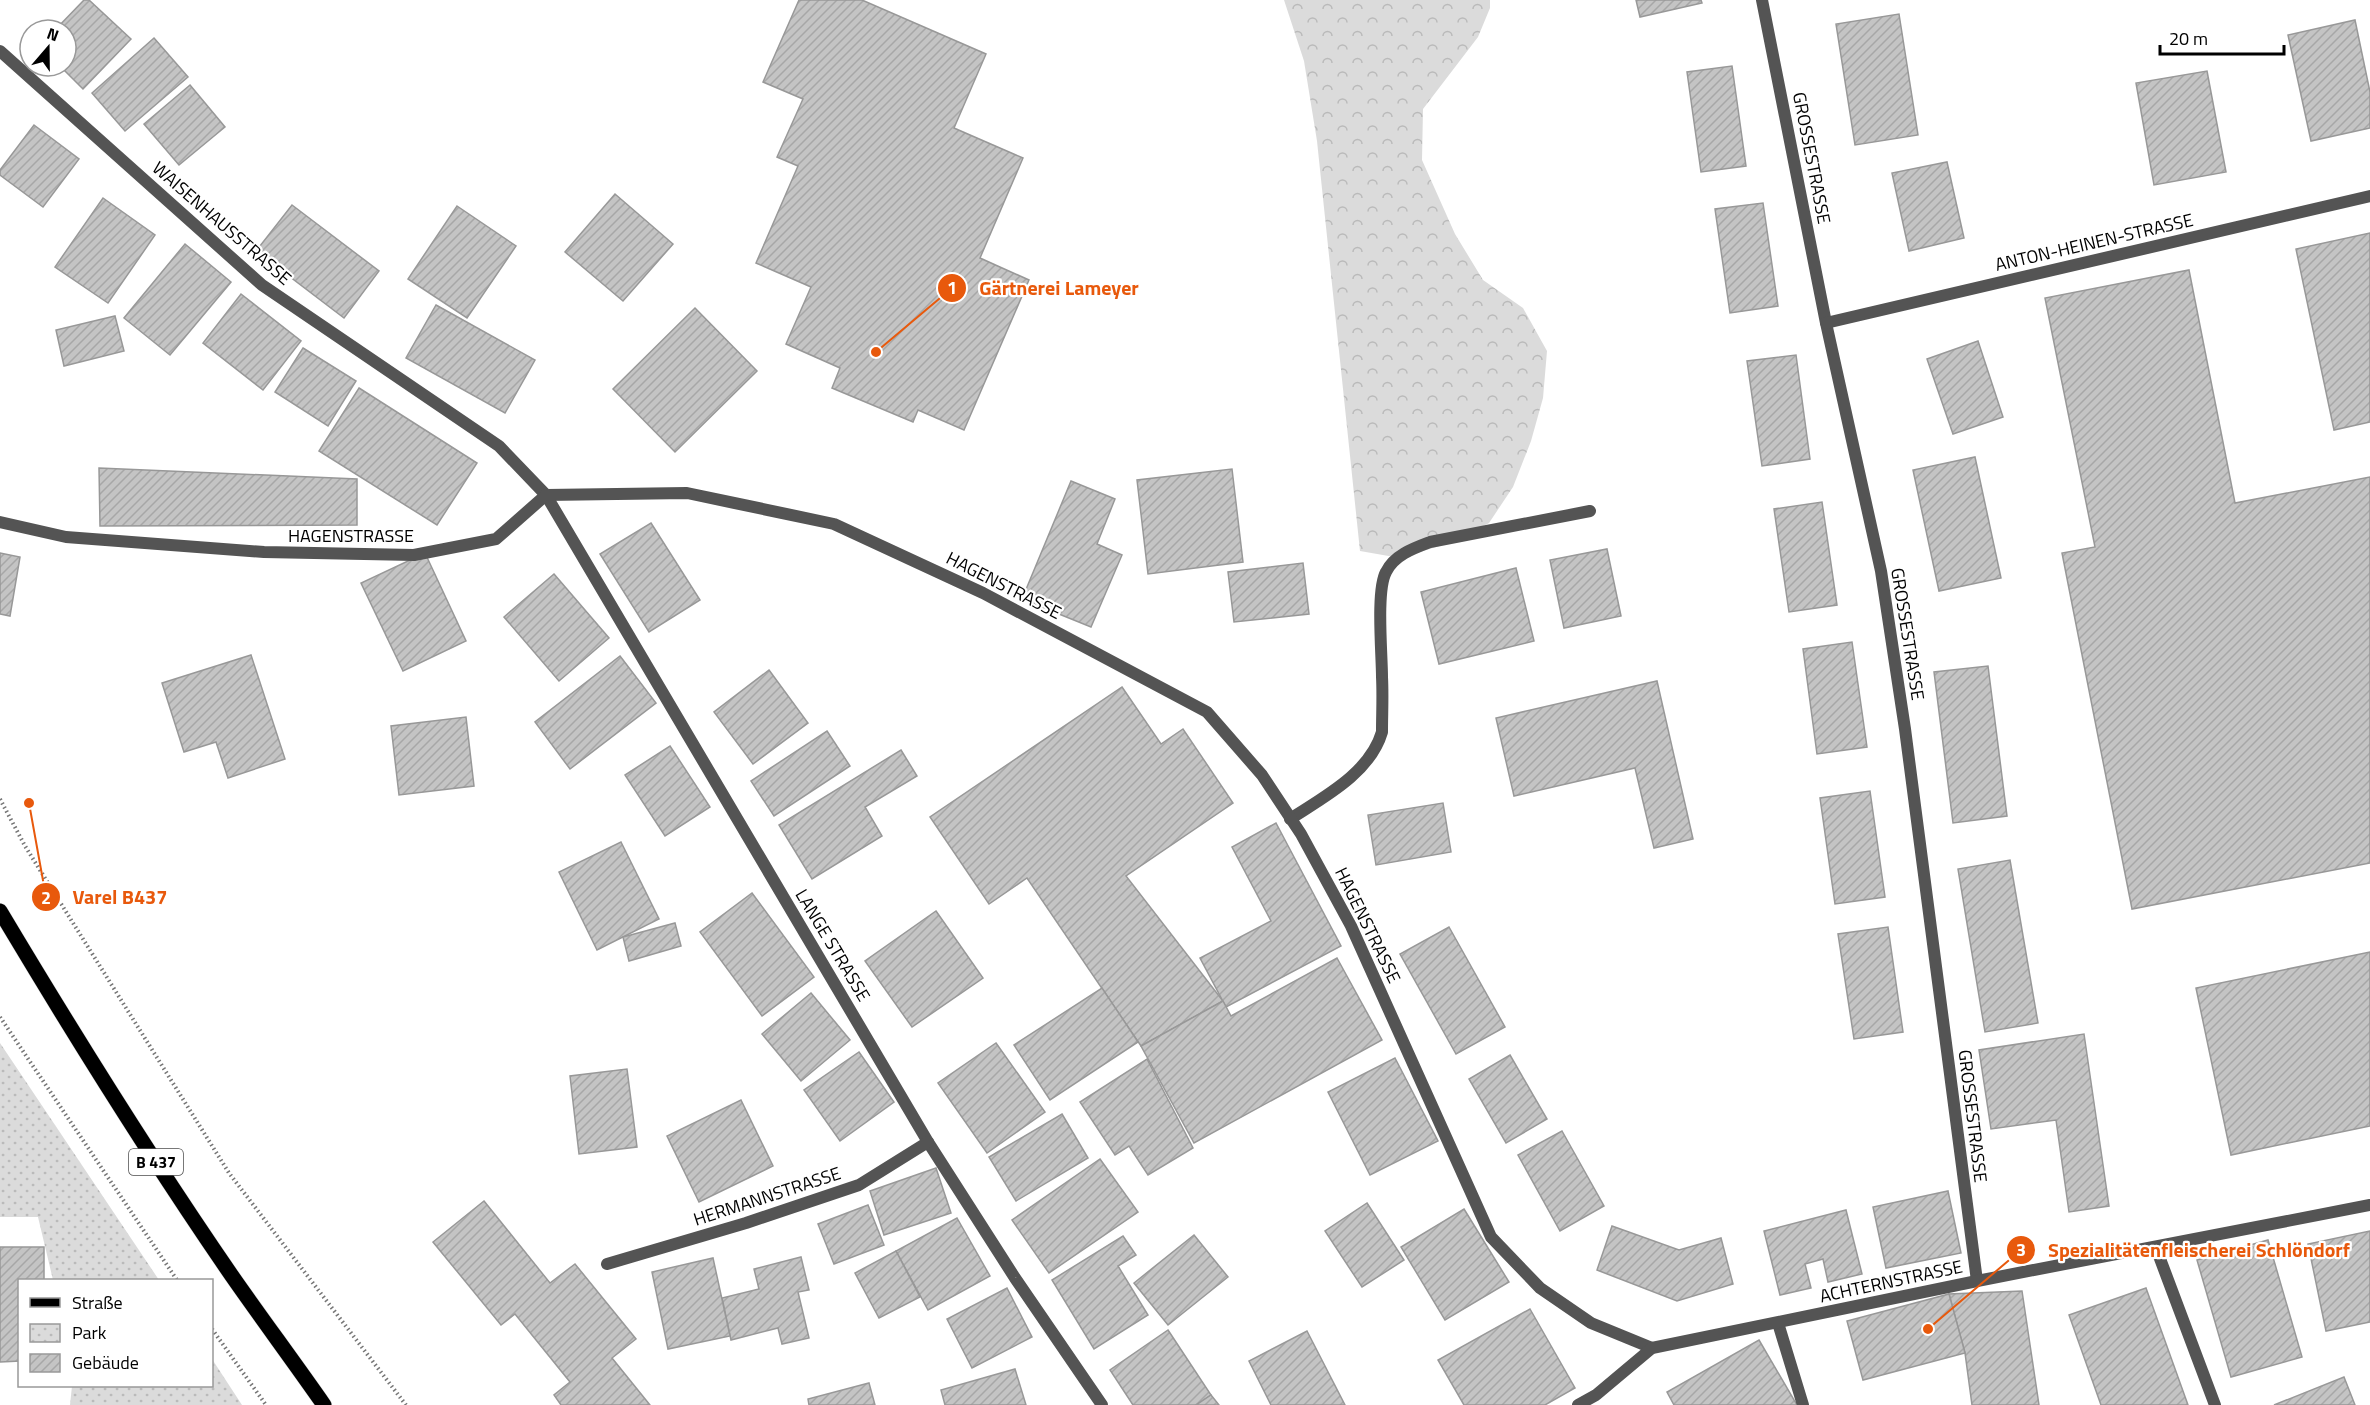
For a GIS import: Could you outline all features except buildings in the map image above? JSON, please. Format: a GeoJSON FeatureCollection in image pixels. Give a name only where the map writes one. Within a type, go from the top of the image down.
{"type":"FeatureCollection","features":[{"type":"Feature","properties":{"kind":"main road","name":"B 437"},"geometry":{"type":"LineString","coordinates":[[0,911],[72,1032],[155,1162],[232,1276],[324,1405]]}},
{"type":"Feature","properties":{"kind":"street","name":"GROSSESTRASSE"},"geometry":{"type":"LineString","coordinates":[[1762,0],[1826,324],[1881,571],[1905,729],[1977,1281]]}},
{"type":"Feature","properties":{"kind":"street","name":"WAISENHAUSSTRASSE"},"geometry":{"type":"LineString","coordinates":[[0,51],[262,285],[499,446],[546,495]]}},
{"type":"Feature","properties":{"kind":"street","name":"ANTON-HEINEN-STRASSE"},"geometry":{"type":"LineString","coordinates":[[1826,324],[2370,196]]}},
{"type":"Feature","properties":{"kind":"street","name":"HAGENSTRASSE"},"geometry":{"type":"LineString","coordinates":[[0,522],[66,537],[264,552],[414,555],[496,538],[546,495],[687,493],[834,524],[983,593],[1207,712],[1262,775],[1351,926],[1491,1237],[1540,1288],[1591,1323],[1652,1348]]}},
{"type":"Feature","properties":{"kind":"street","name":"LANGE STRASSE"},"geometry":{"type":"LineString","coordinates":[[546,495],[928,1142],[1015,1278],[1102,1405]]}},
{"type":"Feature","properties":{"kind":"street"},"geometry":{"type":"LineString","coordinates":[[1290,819],[1341,786],[1378,745],[1382,732],[1383,585],[1385,573],[1391,563],[1410,549],[1430,542],[1590,511]]}},
{"type":"Feature","properties":{"kind":"street","name":"HERMANNSTRASSE"},"geometry":{"type":"LineString","coordinates":[[607,1264],[746,1223],[859,1185],[928,1142]]}},
{"type":"Feature","properties":{"kind":"street","name":"ACHTERNSTRASSE"},"geometry":{"type":"LineString","coordinates":[[1578,1405],[1596,1395],[1652,1348],[1977,1281],[2370,1205]]}},
{"type":"Feature","properties":{"kind":"street"},"geometry":{"type":"LineString","coordinates":[[2156,1248],[2215,1405]]}},
{"type":"Feature","properties":{"kind":"street"},"geometry":{"type":"LineString","coordinates":[[1778,1323],[1803,1405]]}},
{"type":"Feature","properties":{"kind":"path"},"geometry":{"type":"LineString","coordinates":[[0,799],[25,846],[229,1173],[406,1405]]}},
{"type":"Feature","properties":{"kind":"path"},"geometry":{"type":"LineString","coordinates":[[0,1017],[176,1279]]}},
{"type":"Feature","properties":{"kind":"path"},"geometry":{"type":"LineString","coordinates":[[213,1330],[266,1405]]}},
{"type":"Feature","properties":{"kind":"green space"},"geometry":{"type":"Polygon","coordinates":[[[1284,0],[1490,0],[1490,8],[1478,37],[1423,109],[1422,160],[1455,234],[1483,280],[1523,308],[1547,351],[1543,398],[1531,441],[1513,487],[1489,523],[1456,541],[1400,558],[1360,551],[1317,141],[1304,61],[1284,0]]]}},
{"type":"Feature","properties":{"kind":"green space"},"geometry":{"type":"Polygon","coordinates":[[[0,1043],[158,1279],[53,1279],[38,1217],[0,1217],[0,1043]]]}},
{"type":"Feature","properties":{"kind":"green space"},"geometry":{"type":"Polygon","coordinates":[[[213,1361],[242,1405],[70,1405],[72,1387],[213,1387],[213,1361]]]}},
{"type":"Feature","properties":{"kind":"place","name":"Gärtnerei Lameyer"},"geometry":{"type":"Point","coordinates":[876,352]}},
{"type":"Feature","properties":{"kind":"place","name":"Varel B437"},"geometry":{"type":"Point","coordinates":[29,803]}},
{"type":"Feature","properties":{"kind":"place","name":"Spezialitätenfleischerei Schlöndorf"},"geometry":{"type":"Point","coordinates":[1928,1329]}}]}
